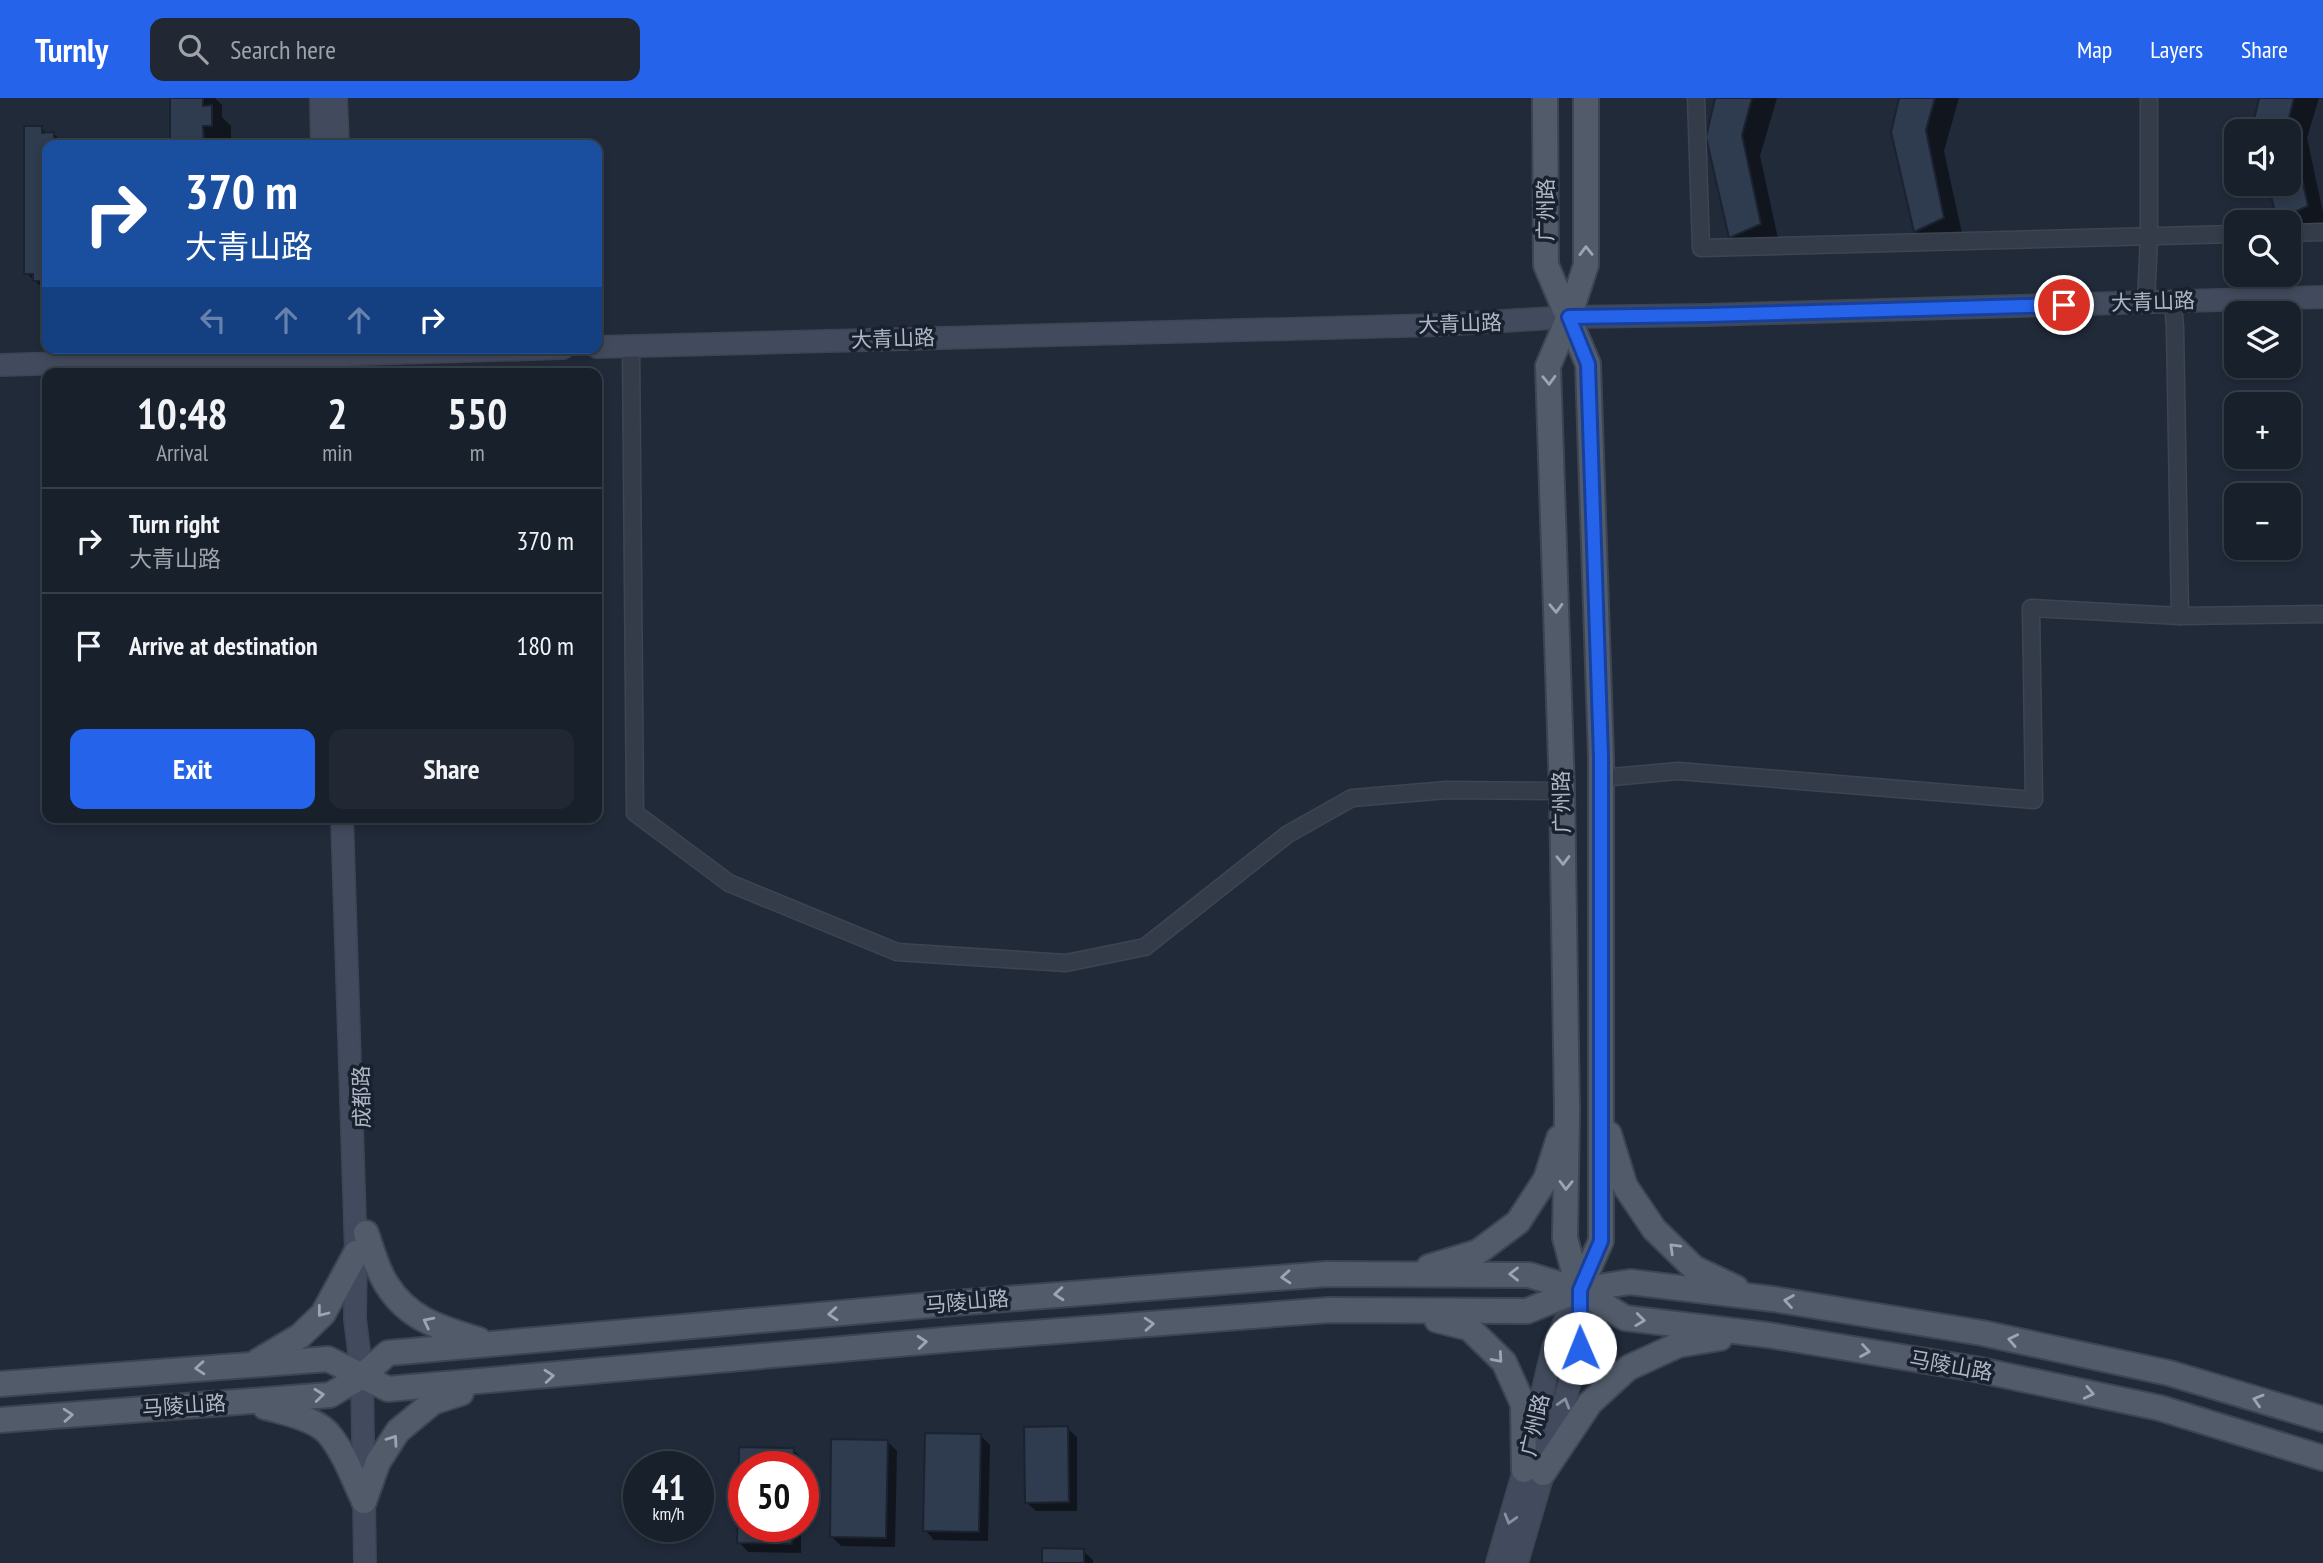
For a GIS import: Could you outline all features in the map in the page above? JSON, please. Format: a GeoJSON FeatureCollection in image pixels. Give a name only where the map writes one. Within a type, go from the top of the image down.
{"type":"FeatureCollection","features":[{"type":"Feature","properties":{"kind":"main road","name":"广州路"},"geometry":{"type":"LineString","coordinates":[[1545,98],[1546,265],[1588,364],[1601,778],[1601,1241],[1580,1290]]}},
{"type":"Feature","properties":{"kind":"main road","name":"广州路"},"geometry":{"type":"LineString","coordinates":[[1580,1290],[1566,1238],[1567,1111],[1562,791],[1548,366],[1569,317],[1586,265],[1586,98]]}},
{"type":"Feature","properties":{"kind":"main road"},"geometry":{"type":"LineString","coordinates":[[1602,1110],[1625,1186],[1654,1229],[1694,1268],[1752,1297]]}},
{"type":"Feature","properties":{"kind":"main road"},"geometry":{"type":"LineString","coordinates":[[1407,1274],[1478,1252],[1518,1222],[1546,1179],[1567,1111]]}},
{"type":"Feature","properties":{"kind":"main road"},"geometry":{"type":"LineString","coordinates":[[254,1364],[300,1336],[323,1314],[361,1243],[386,1283],[409,1312],[442,1329],[493,1344]]}},
{"type":"Feature","properties":{"kind":"main road","name":"马陵山路"},"geometry":{"type":"LineString","coordinates":[[0,1420],[330,1395],[362,1376],[388,1353],[1327,1273],[1529,1275],[1580,1290],[1625,1318],[1754,1333],[1975,1369],[2160,1408],[2323,1458]]}},
{"type":"Feature","properties":{"kind":"main road","name":"马陵山路"},"geometry":{"type":"LineString","coordinates":[[0,1384],[328,1359],[388,1389],[956,1339],[1329,1310],[1527,1311],[1580,1290],[1630,1282],[1752,1297],[1982,1333],[2169,1373],[2323,1419]]}},
{"type":"Feature","properties":{"kind":"main road"},"geometry":{"type":"LineString","coordinates":[[1396,1310],[1469,1328],[1504,1362],[1522,1404],[1533,1472]]}},
{"type":"Feature","properties":{"kind":"main road"},"geometry":{"type":"LineString","coordinates":[[1533,1472],[1590,1403],[1628,1368],[1678,1345],[1754,1333]]}},
{"type":"Feature","properties":{"kind":"main road"},"geometry":{"type":"LineString","coordinates":[[364,1501],[377,1462],[398,1431],[433,1402],[503,1380]]}},
{"type":"Feature","properties":{"kind":"main road"},"geometry":{"type":"LineString","coordinates":[[243,1402],[299,1416],[326,1431],[345,1460],[364,1501]]}},
{"type":"Feature","properties":{"kind":"street"},"geometry":{"type":"LineString","coordinates":[[321,98],[322,140]]}},
{"type":"Feature","properties":{"kind":"street"},"geometry":{"type":"LineString","coordinates":[[336,98],[338,140]]}},
{"type":"Feature","properties":{"kind":"street"},"geometry":{"type":"LineString","coordinates":[[1696,98],[1701,248],[2224,234]]}},
{"type":"Feature","properties":{"kind":"street"},"geometry":{"type":"LineString","coordinates":[[2146,303],[2150,98]]}},
{"type":"Feature","properties":{"kind":"street"},"geometry":{"type":"LineString","coordinates":[[2301,233],[2323,232]]}},
{"type":"Feature","properties":{"kind":"street","name":"大青山路"},"geometry":{"type":"LineString","coordinates":[[602,347],[1439,325],[1569,317],[2323,297]]}},
{"type":"Feature","properties":{"kind":"street"},"geometry":{"type":"LineString","coordinates":[[2173,302],[2179,616]]}},
{"type":"Feature","properties":{"kind":"street"},"geometry":{"type":"LineString","coordinates":[[631,346],[635,813],[729,883],[897,952],[1066,963],[1145,947],[1288,834],[1352,798],[1447,790],[1562,791]]}},
{"type":"Feature","properties":{"kind":"street"},"geometry":{"type":"LineString","coordinates":[[0,365],[336,359],[439,354]]}},
{"type":"Feature","properties":{"kind":"street"},"geometry":{"type":"LineString","coordinates":[[1601,778],[1678,771],[2034,800],[2031,608],[2179,616],[2323,614]]}},
{"type":"Feature","properties":{"kind":"street","name":"成都路"},"geometry":{"type":"LineString","coordinates":[[342,823],[361,1243],[370,1316],[362,1376],[365,1563]]}},
{"type":"Feature","properties":{"kind":"street","name":"成都路"},"geometry":{"type":"LineString","coordinates":[[356,823],[361,1243]]}},
{"type":"Feature","properties":{"kind":"street","name":"广州路"},"geometry":{"type":"LineString","coordinates":[[1517,1563],[1553,1347],[1580,1290]]}},
{"type":"Feature","properties":{"kind":"street","name":"广州路"},"geometry":{"type":"LineString","coordinates":[[1497,1563],[1533,1472]]}},
{"type":"Feature","properties":{"kind":"building"},"geometry":{"type":"Polygon","coordinates":[[[170,98],[203,98],[203,106],[212,105],[212,126],[203,126],[204,140],[170,140],[170,98]]]}},
{"type":"Feature","properties":{"kind":"building"},"geometry":{"type":"Polygon","coordinates":[[[1715,98],[1752,98],[1742,135],[1761,224],[1729,238],[1706,137],[1715,98]]]}},
{"type":"Feature","properties":{"kind":"building"},"geometry":{"type":"Polygon","coordinates":[[[1899,98],[1935,98],[1926,130],[1944,218],[1914,232],[1891,132],[1899,98]]]}},
{"type":"Feature","properties":{"kind":"building"},"geometry":{"type":"Polygon","coordinates":[[[2259,98],[2294,98],[2289,119],[2254,119],[2259,98]]]}},
{"type":"Feature","properties":{"kind":"building"},"geometry":{"type":"Polygon","coordinates":[[[24,126],[42,126],[42,133],[54,132],[54,140],[42,140],[42,281],[33,281],[33,274],[24,274],[24,126]]]}},
{"type":"Feature","properties":{"kind":"building"},"geometry":{"type":"Polygon","coordinates":[[[2301,174],[2308,206],[2299,210],[2274,210],[2271,196],[2301,196],[2301,174]]]}},
{"type":"Feature","properties":{"kind":"building"},"geometry":{"type":"Polygon","coordinates":[[[1068,1426],[1069,1502],[1025,1503],[1024,1427],[1068,1426]]]}},
{"type":"Feature","properties":{"kind":"building"},"geometry":{"type":"Polygon","coordinates":[[[925,1433],[981,1434],[979,1532],[923,1531],[925,1433]]]}},
{"type":"Feature","properties":{"kind":"building"},"geometry":{"type":"Polygon","coordinates":[[[831,1439],[888,1440],[886,1538],[830,1537],[831,1439]]]}},
{"type":"Feature","properties":{"kind":"building"},"geometry":{"type":"Polygon","coordinates":[[[739,1447],[794,1448],[794,1451],[739,1451],[739,1447]]]}},
{"type":"Feature","properties":{"kind":"building"},"geometry":{"type":"Polygon","coordinates":[[[792,1542],[792,1544],[737,1543],[792,1542]]]}},
{"type":"Feature","properties":{"kind":"building"},"geometry":{"type":"Polygon","coordinates":[[[1042,1548],[1084,1549],[1084,1563],[1042,1563],[1042,1548]]]}},
{"type":"Feature","properties":{"kind":"route"},"geometry":{"type":"LineString","coordinates":[[1580,1348],[1580,1290],[1601,1241],[1601,757],[1588,364],[1569,317],[2064,305]]}}]}
